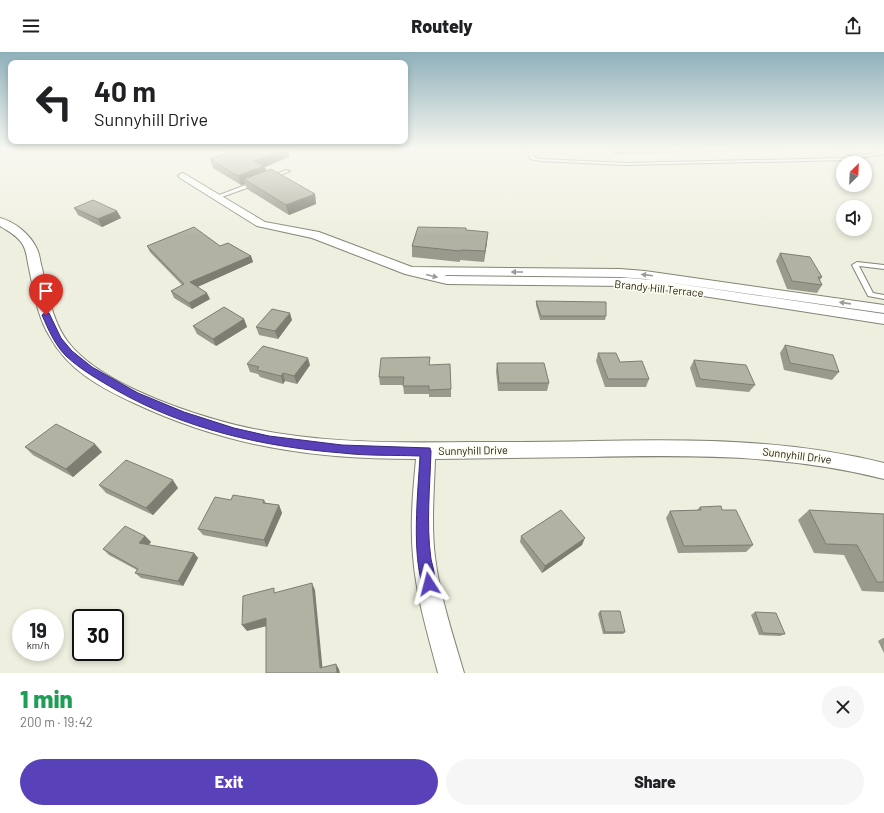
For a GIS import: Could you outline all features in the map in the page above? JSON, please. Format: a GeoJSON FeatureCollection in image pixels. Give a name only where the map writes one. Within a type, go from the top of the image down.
{"type":"FeatureCollection","features":[{"type":"Feature","properties":{"kind":"street","name":"Brandy Hill Terrace"},"geometry":{"type":"LineString","coordinates":[[186,178],[261,224],[315,235],[410,271],[447,280],[628,282],[652,284],[884,319]]}},
{"type":"Feature","properties":{"kind":"street","name":"Sunnyhill Drive"},"geometry":{"type":"LineString","coordinates":[[0,221],[11,227],[22,236],[30,247],[40,284],[46,315],[61,344],[69,353],[88,370],[135,396],[181,415],[234,432],[269,440],[342,449],[426,451],[702,447],[771,451],[812,455],[884,471]]}},
{"type":"Feature","properties":{"kind":"street","name":"Brandy Hill Terrace"},"geometry":{"type":"LineString","coordinates":[[410,271],[620,273],[645,275],[884,309]]}},
{"type":"Feature","properties":{"kind":"street"},"geometry":{"type":"LineString","coordinates":[[426,451],[423,526],[424,557],[434,612],[451,673]]}},
{"type":"Feature","properties":{"kind":"lane"},"geometry":{"type":"LineString","coordinates":[[217,197],[269,178]]}},
{"type":"Feature","properties":{"kind":"lane"},"geometry":{"type":"LineString","coordinates":[[884,267],[855,265],[870,295],[884,296]]}},
{"type":"Feature","properties":{"kind":"building"},"geometry":{"type":"Polygon","coordinates":[[[287,178],[315,194],[286,205],[244,179],[287,178]]]}},
{"type":"Feature","properties":{"kind":"building"},"geometry":{"type":"Polygon","coordinates":[[[93,200],[117,211],[98,219],[74,208],[93,200]]]}},
{"type":"Feature","properties":{"kind":"building"},"geometry":{"type":"Polygon","coordinates":[[[194,227],[220,246],[228,243],[251,256],[190,282],[207,293],[189,303],[171,291],[184,284],[147,246],[194,227]]]}},
{"type":"Feature","properties":{"kind":"building"},"geometry":{"type":"Polygon","coordinates":[[[418,227],[466,228],[466,230],[488,232],[485,251],[460,251],[412,246],[418,227]]]}},
{"type":"Feature","properties":{"kind":"building"},"geometry":{"type":"Polygon","coordinates":[[[780,253],[810,257],[822,277],[818,277],[822,285],[792,281],[780,253]]]}},
{"type":"Feature","properties":{"kind":"building"},"geometry":{"type":"Polygon","coordinates":[[[536,301],[606,302],[606,316],[541,316],[536,301]]]}},
{"type":"Feature","properties":{"kind":"building"},"geometry":{"type":"Polygon","coordinates":[[[224,307],[244,319],[213,339],[193,326],[224,307]]]}},
{"type":"Feature","properties":{"kind":"building"},"geometry":{"type":"Polygon","coordinates":[[[272,309],[290,313],[275,331],[256,327],[272,309]]]}},
{"type":"Feature","properties":{"kind":"building"},"geometry":{"type":"Polygon","coordinates":[[[785,345],[833,355],[839,372],[790,363],[785,345]]]}},
{"type":"Feature","properties":{"kind":"building"},"geometry":{"type":"Polygon","coordinates":[[[263,346],[308,358],[294,376],[283,373],[281,376],[257,370],[259,367],[247,364],[263,346]]]}},
{"type":"Feature","properties":{"kind":"building"},"geometry":{"type":"Polygon","coordinates":[[[598,353],[616,353],[620,362],[642,361],[649,379],[608,379],[598,353]]]}},
{"type":"Feature","properties":{"kind":"building"},"geometry":{"type":"Polygon","coordinates":[[[430,357],[429,365],[450,364],[451,389],[429,390],[429,386],[403,386],[404,377],[379,377],[381,358],[430,357]]]}},
{"type":"Feature","properties":{"kind":"building"},"geometry":{"type":"Polygon","coordinates":[[[694,360],[746,365],[755,385],[700,379],[694,360]]]}},
{"type":"Feature","properties":{"kind":"building"},"geometry":{"type":"Polygon","coordinates":[[[497,363],[544,363],[549,383],[499,383],[497,363]]]}},
{"type":"Feature","properties":{"kind":"building"},"geometry":{"type":"Polygon","coordinates":[[[56,424],[95,444],[66,469],[25,447],[56,424]]]}},
{"type":"Feature","properties":{"kind":"building"},"geometry":{"type":"Polygon","coordinates":[[[126,460],[173,480],[146,508],[99,485],[126,460]]]}},
{"type":"Feature","properties":{"kind":"building"},"geometry":{"type":"Polygon","coordinates":[[[233,495],[264,500],[263,503],[279,505],[264,540],[198,529],[215,497],[231,500],[233,495]]]}},
{"type":"Feature","properties":{"kind":"building"},"geometry":{"type":"Polygon","coordinates":[[[721,506],[722,510],[736,510],[753,545],[684,546],[670,511],[701,510],[700,507],[721,506]]]}},
{"type":"Feature","properties":{"kind":"building"},"geometry":{"type":"Polygon","coordinates":[[[561,510],[585,538],[545,566],[521,536],[561,510]]]}},
{"type":"Feature","properties":{"kind":"building"},"geometry":{"type":"Polygon","coordinates":[[[809,510],[884,514],[884,582],[877,582],[857,545],[826,544],[809,510]]]}},
{"type":"Feature","properties":{"kind":"building"},"geometry":{"type":"Polygon","coordinates":[[[125,526],[145,536],[139,543],[194,553],[178,581],[135,573],[138,569],[103,549],[125,526]]]}},
{"type":"Feature","properties":{"kind":"building"},"geometry":{"type":"Polygon","coordinates":[[[312,583],[320,668],[336,664],[337,673],[266,673],[266,618],[242,625],[243,596],[274,588],[274,593],[312,583]]]}},
{"type":"Feature","properties":{"kind":"building"},"geometry":{"type":"Polygon","coordinates":[[[600,611],[620,611],[625,632],[605,632],[600,611]]]}},
{"type":"Feature","properties":{"kind":"building"},"geometry":{"type":"Polygon","coordinates":[[[755,612],[776,613],[785,634],[763,633],[755,612]]]}},
{"type":"Feature","properties":{"kind":"route"},"geometry":{"type":"LineString","coordinates":[[46,315],[58,339],[69,353],[88,370],[135,396],[181,415],[234,432],[269,440],[342,449],[426,451],[423,526],[424,557],[429,584]]}}]}
